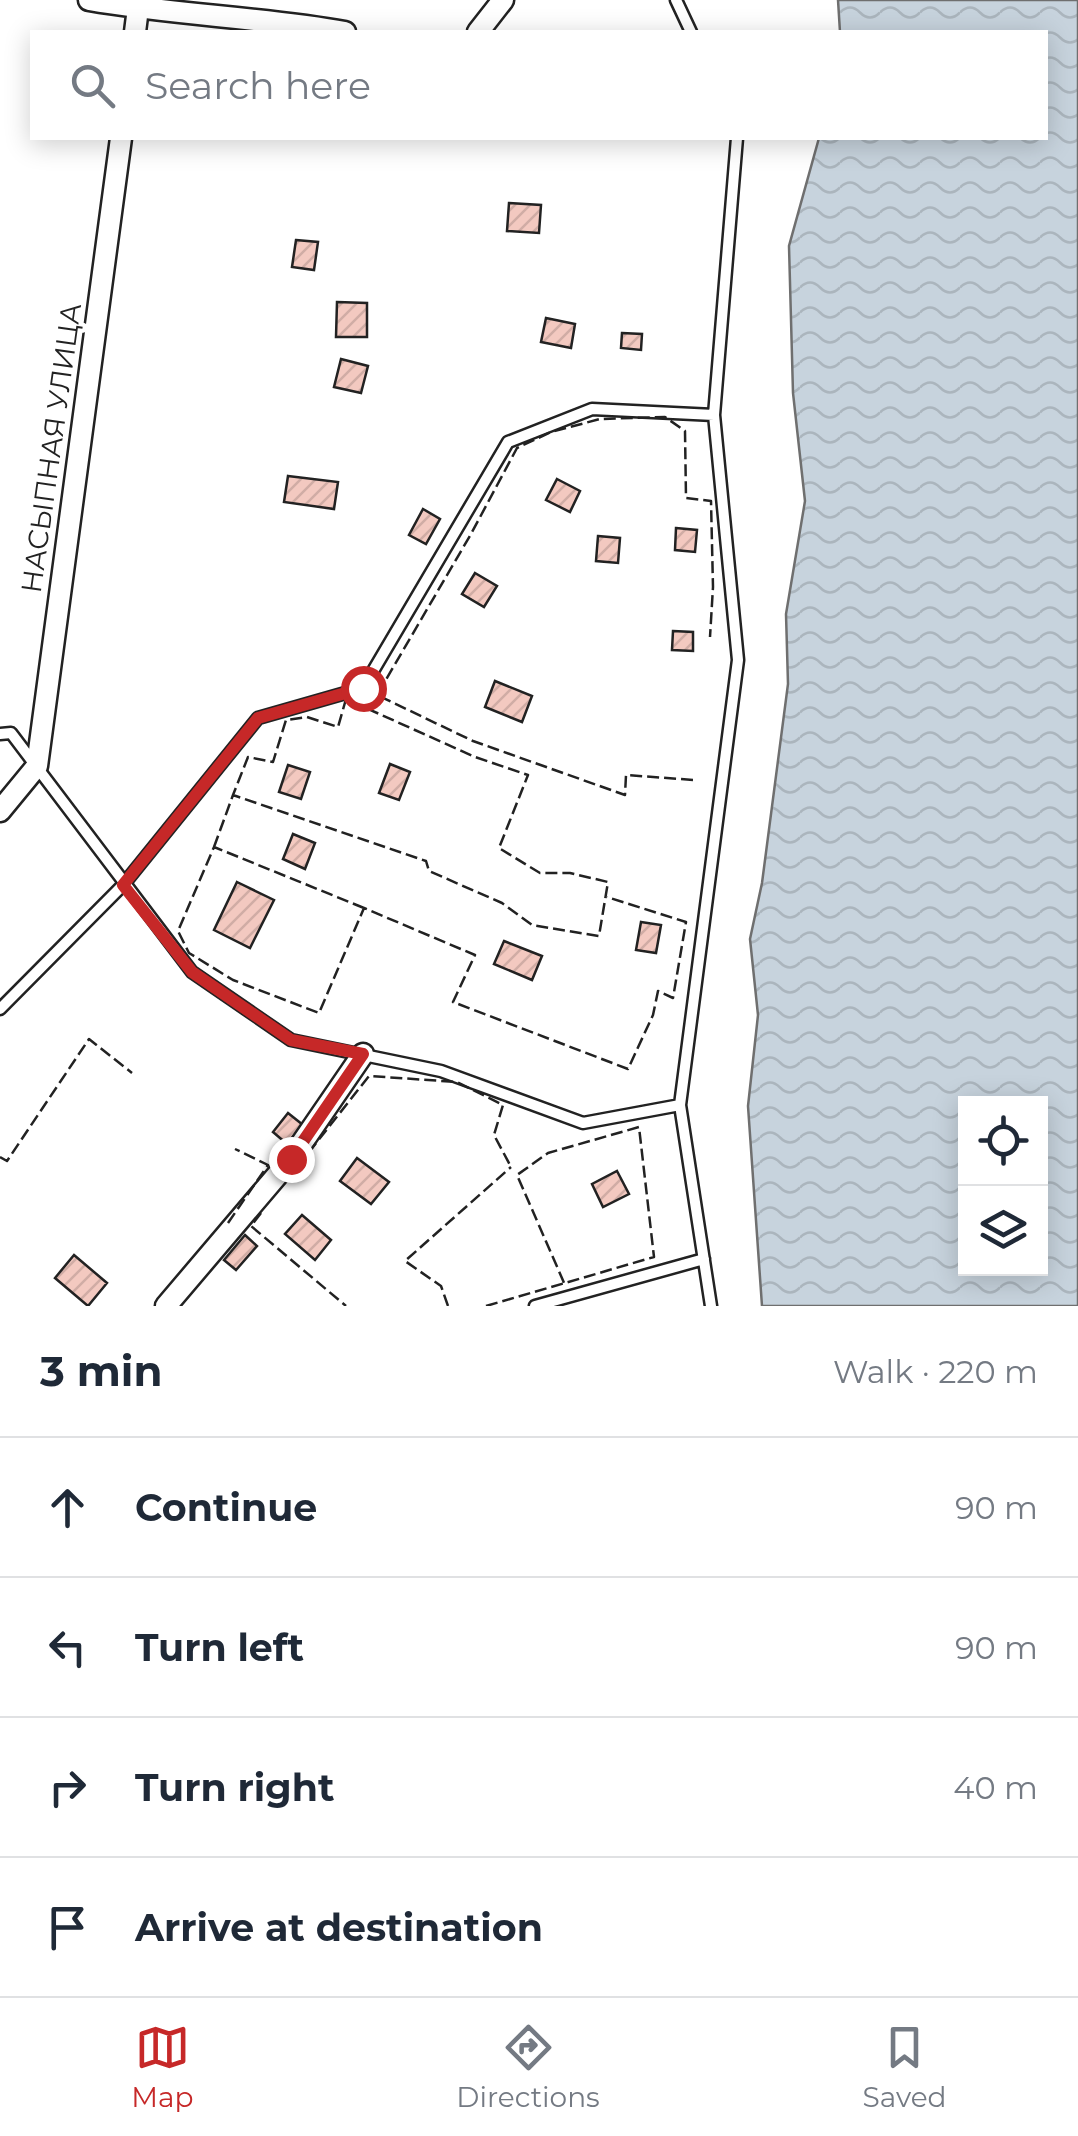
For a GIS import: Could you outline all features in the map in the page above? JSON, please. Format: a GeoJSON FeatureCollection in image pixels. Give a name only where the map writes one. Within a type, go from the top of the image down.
{"type":"FeatureCollection","features":[{"type":"Feature","properties":{"kind":"street"},"geometry":{"type":"LineString","coordinates":[[89,0],[334,30]]}},
{"type":"Feature","properties":{"kind":"street"},"geometry":{"type":"LineString","coordinates":[[480,30],[503,0]]}},
{"type":"Feature","properties":{"kind":"street"},"geometry":{"type":"LineString","coordinates":[[135,30],[138,4]]}},
{"type":"Feature","properties":{"kind":"street","name":"НАСЫПНАЯ УЛИЦА"},"geometry":{"type":"LineString","coordinates":[[37,766],[121,140]]}},
{"type":"Feature","properties":{"kind":"street"},"geometry":{"type":"LineString","coordinates":[[0,811],[37,766]]}},
{"type":"Feature","properties":{"kind":"street"},"geometry":{"type":"LineString","coordinates":[[166,1306],[291,1159],[363,1054]]}},
{"type":"Feature","properties":{"kind":"lane"},"geometry":{"type":"LineString","coordinates":[[676,0],[689,30]]}},
{"type":"Feature","properties":{"kind":"lane"},"geometry":{"type":"LineString","coordinates":[[710,1306],[680,1105],[738,660],[714,415],[737,140]]}},
{"type":"Feature","properties":{"kind":"lane"},"geometry":{"type":"LineString","coordinates":[[0,1009],[123,885],[258,718],[363,688],[508,442],[592,410],[714,415]]}},
{"type":"Feature","properties":{"kind":"lane"},"geometry":{"type":"LineString","coordinates":[[0,734],[11,733],[192,972],[291,1040],[441,1070],[584,1122],[680,1105]]}},
{"type":"Feature","properties":{"kind":"lane"},"geometry":{"type":"LineString","coordinates":[[535,1306],[704,1260]]}},
{"type":"Feature","properties":{"kind":"water"},"geometry":{"type":"Polygon","coordinates":[[[838,0],[1078,0],[1078,1306],[762,1306],[748,1106],[758,1015],[750,939],[762,883],[788,684],[786,614],[805,501],[793,393],[789,246],[818,140],[1048,140],[1048,30],[840,30],[838,0]]]}},
{"type":"Feature","properties":{"kind":"building"},"geometry":{"type":"Polygon","coordinates":[[[509,203],[541,205],[539,233],[507,231],[509,203]]]}},
{"type":"Feature","properties":{"kind":"building"},"geometry":{"type":"Polygon","coordinates":[[[296,240],[318,242],[314,270],[292,267],[296,240]]]}},
{"type":"Feature","properties":{"kind":"building"},"geometry":{"type":"Polygon","coordinates":[[[337,302],[367,303],[367,337],[336,337],[337,302]]]}},
{"type":"Feature","properties":{"kind":"building"},"geometry":{"type":"Polygon","coordinates":[[[546,318],[575,324],[571,348],[541,342],[546,318]]]}},
{"type":"Feature","properties":{"kind":"building"},"geometry":{"type":"Polygon","coordinates":[[[622,333],[642,334],[641,350],[621,348],[622,333]]]}},
{"type":"Feature","properties":{"kind":"building"},"geometry":{"type":"Polygon","coordinates":[[[341,359],[368,366],[361,393],[334,387],[341,359]]]}},
{"type":"Feature","properties":{"kind":"building"},"geometry":{"type":"Polygon","coordinates":[[[288,476],[338,482],[334,509],[284,502],[288,476]]]}},
{"type":"Feature","properties":{"kind":"building"},"geometry":{"type":"Polygon","coordinates":[[[557,479],[580,491],[570,512],[546,500],[557,479]]]}},
{"type":"Feature","properties":{"kind":"building"},"geometry":{"type":"Polygon","coordinates":[[[423,509],[440,519],[426,544],[409,535],[423,509]]]}},
{"type":"Feature","properties":{"kind":"building"},"geometry":{"type":"Polygon","coordinates":[[[676,528],[697,530],[695,552],[675,550],[676,528]]]}},
{"type":"Feature","properties":{"kind":"building"},"geometry":{"type":"Polygon","coordinates":[[[598,536],[620,538],[618,563],[596,561],[598,536]]]}},
{"type":"Feature","properties":{"kind":"building"},"geometry":{"type":"Polygon","coordinates":[[[475,573],[497,586],[484,607],[462,594],[475,573]]]}},
{"type":"Feature","properties":{"kind":"building"},"geometry":{"type":"Polygon","coordinates":[[[673,631],[693,632],[693,651],[672,650],[673,631]]]}},
{"type":"Feature","properties":{"kind":"building"},"geometry":{"type":"Polygon","coordinates":[[[495,681],[532,696],[522,722],[485,707],[495,681]]]}},
{"type":"Feature","properties":{"kind":"building"},"geometry":{"type":"Polygon","coordinates":[[[390,764],[410,772],[399,800],[379,793],[390,764]]]}},
{"type":"Feature","properties":{"kind":"building"},"geometry":{"type":"Polygon","coordinates":[[[288,765],[310,772],[301,799],[279,792],[288,765]]]}},
{"type":"Feature","properties":{"kind":"building"},"geometry":{"type":"Polygon","coordinates":[[[293,834],[315,843],[305,869],[283,859],[293,834]]]}},
{"type":"Feature","properties":{"kind":"building"},"geometry":{"type":"Polygon","coordinates":[[[237,882],[274,900],[250,948],[214,930],[237,882]]]}},
{"type":"Feature","properties":{"kind":"building"},"geometry":{"type":"Polygon","coordinates":[[[641,922],[661,925],[656,953],[636,950],[641,922]]]}},
{"type":"Feature","properties":{"kind":"building"},"geometry":{"type":"Polygon","coordinates":[[[504,941],[542,956],[532,980],[494,964],[504,941]]]}},
{"type":"Feature","properties":{"kind":"building"},"geometry":{"type":"Polygon","coordinates":[[[288,1113],[303,1125],[287,1144],[273,1132],[288,1113]]]}},
{"type":"Feature","properties":{"kind":"building"},"geometry":{"type":"Polygon","coordinates":[[[357,1158],[389,1182],[371,1204],[340,1181],[357,1158]]]}},
{"type":"Feature","properties":{"kind":"building"},"geometry":{"type":"Polygon","coordinates":[[[617,1171],[629,1194],[603,1207],[592,1184],[617,1171]]]}},
{"type":"Feature","properties":{"kind":"building"},"geometry":{"type":"Polygon","coordinates":[[[302,1215],[331,1240],[315,1260],[285,1234],[302,1215]]]}},
{"type":"Feature","properties":{"kind":"building"},"geometry":{"type":"Polygon","coordinates":[[[245,1235],[257,1246],[236,1270],[224,1260],[245,1235]]]}},
{"type":"Feature","properties":{"kind":"building"},"geometry":{"type":"Polygon","coordinates":[[[74,1255],[107,1283],[88,1306],[55,1278],[74,1255]]]}},
{"type":"Feature","properties":{"kind":"fence"},"geometry":{"type":"LineString","coordinates":[[693,780],[626,775],[625,795],[473,741],[377,695],[517,448],[551,432],[600,419],[665,417],[685,431],[686,498],[711,501],[710,637]]}},
{"type":"Feature","properties":{"kind":"fence"},"geometry":{"type":"LineString","coordinates":[[214,847],[233,795],[426,861],[429,871],[502,903],[532,925],[599,936],[608,882],[570,873],[540,873],[499,848],[528,775],[475,757],[346,699],[338,727],[307,717],[286,720],[273,762],[248,757],[233,795]]}},
{"type":"Feature","properties":{"kind":"fence"},"geometry":{"type":"LineString","coordinates":[[364,908],[214,847],[178,931],[189,953],[233,980],[319,1013],[364,908],[475,955],[453,1002],[628,1069],[653,1015],[658,991],[673,998],[686,922],[607,897]]}},
{"type":"Feature","properties":{"kind":"fence"},"geometry":{"type":"LineString","coordinates":[[0,1157],[7,1161],[89,1039],[132,1073]]}},
{"type":"Feature","properties":{"kind":"fence"},"geometry":{"type":"LineString","coordinates":[[298,1166],[369,1076],[457,1082],[503,1105],[494,1135],[510,1165]]}},
{"type":"Feature","properties":{"kind":"fence"},"geometry":{"type":"LineString","coordinates":[[486,1306],[654,1257],[639,1127],[548,1153],[517,1175],[565,1285]]}},
{"type":"Feature","properties":{"kind":"fence"},"geometry":{"type":"LineString","coordinates":[[228,1223],[268,1165],[235,1149]]}},
{"type":"Feature","properties":{"kind":"fence"},"geometry":{"type":"LineString","coordinates":[[448,1306],[441,1286],[405,1261],[511,1167]]}},
{"type":"Feature","properties":{"kind":"fence"},"geometry":{"type":"LineString","coordinates":[[261,1213],[251,1226],[346,1306]]}},
{"type":"Feature","properties":{"kind":"route"},"geometry":{"type":"LineString","coordinates":[[291,1159],[363,1054],[291,1040],[192,972],[123,885],[258,718],[363,688]]}}]}
